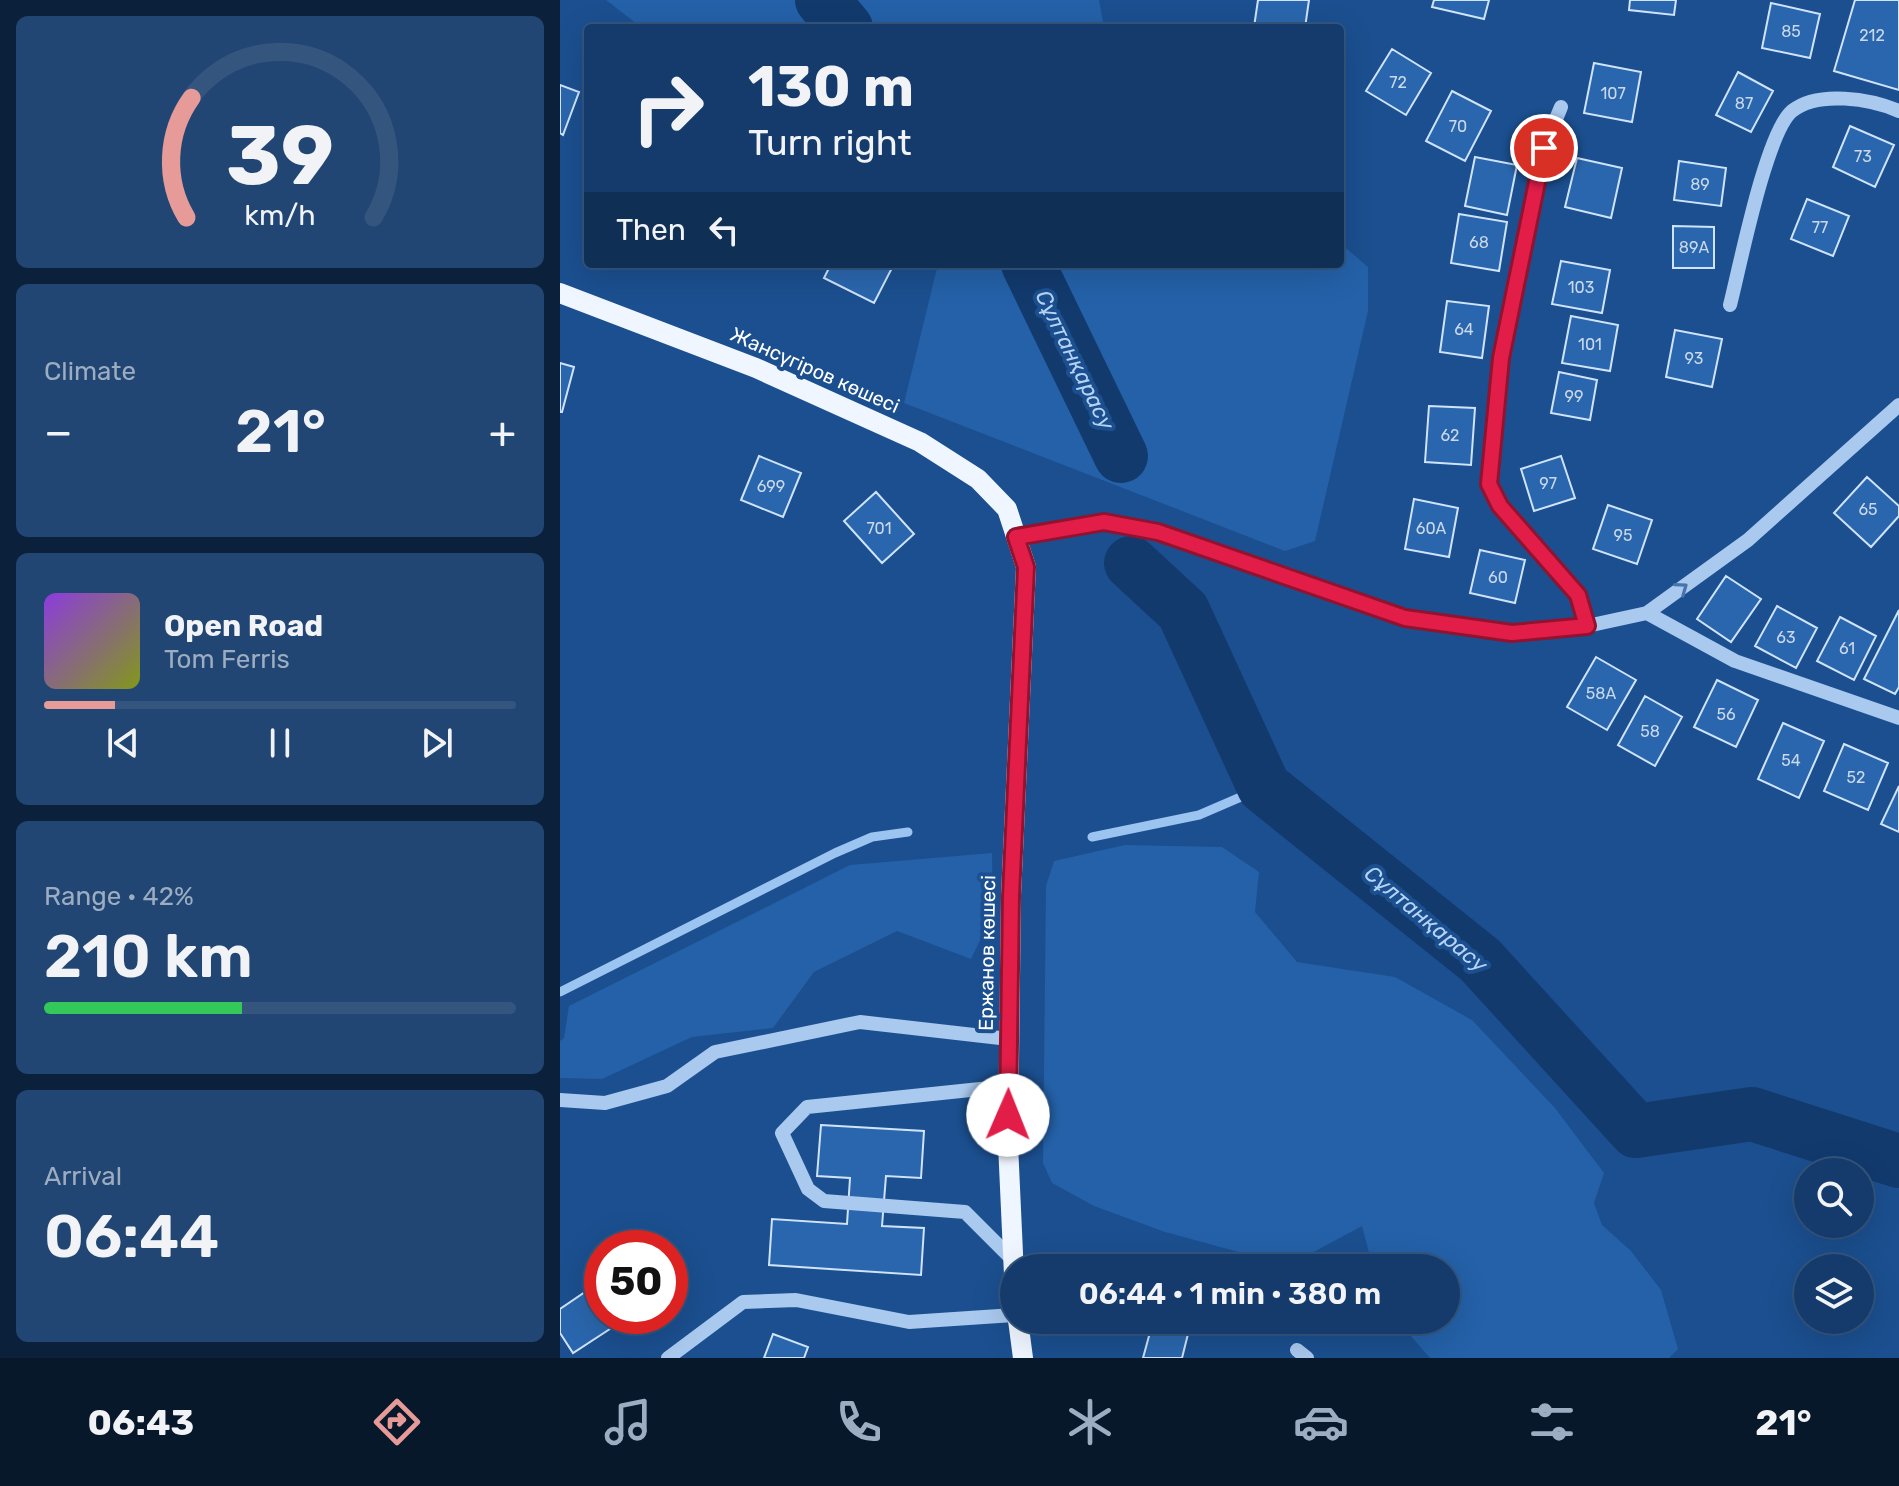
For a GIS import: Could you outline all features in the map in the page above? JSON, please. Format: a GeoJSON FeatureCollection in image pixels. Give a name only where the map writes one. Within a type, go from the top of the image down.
{"type":"FeatureCollection","features":[{"type":"Feature","properties":{"kind":"main road","name":"Жансүгіров көшесі"},"geometry":{"type":"LineString","coordinates":[[560,293],[756,368],[920,442],[978,479],[1007,509],[1016,537]]}},
{"type":"Feature","properties":{"kind":"main road","name":"Ержанов көшесі"},"geometry":{"type":"LineString","coordinates":[[1013,1254],[1009,1086],[1011,896],[1026,567],[1016,537]]}},
{"type":"Feature","properties":{"kind":"main road"},"geometry":{"type":"LineString","coordinates":[[1020,1334],[1023,1358]]}},
{"type":"Feature","properties":{"kind":"street"},"geometry":{"type":"LineString","coordinates":[[1730,305],[1773,141],[1792,111],[1825,98],[1879,102],[1899,111]]}},
{"type":"Feature","properties":{"kind":"street"},"geometry":{"type":"LineString","coordinates":[[1561,107],[1544,148],[1501,358],[1489,484],[1500,506],[1578,595],[1587,626]]}},
{"type":"Feature","properties":{"kind":"street"},"geometry":{"type":"LineString","coordinates":[[1016,537],[1104,522],[1158,532],[1405,618],[1512,633],[1587,626],[1647,613],[1748,540],[1899,405]]}},
{"type":"Feature","properties":{"kind":"street"},"geometry":{"type":"LineString","coordinates":[[1647,613],[1735,661],[1899,718]]}},
{"type":"Feature","properties":{"kind":"street"},"geometry":{"type":"LineString","coordinates":[[560,1100],[605,1103],[667,1086],[715,1052],[860,1022],[1009,1039]]}},
{"type":"Feature","properties":{"kind":"street"},"geometry":{"type":"LineString","coordinates":[[1001,1254],[965,1212],[824,1201],[808,1189],[782,1133],[807,1107],[1009,1086]]}},
{"type":"Feature","properties":{"kind":"street"},"geometry":{"type":"LineString","coordinates":[[668,1358],[743,1302],[796,1300],[909,1322],[1000,1316]]}},
{"type":"Feature","properties":{"kind":"shaded area"},"geometry":{"type":"Polygon","coordinates":[[[606,0],[1099,0],[1103,24],[637,24],[606,0]]]}},
{"type":"Feature","properties":{"kind":"shaded area"},"geometry":{"type":"Polygon","coordinates":[[[1344,246],[1368,267],[1368,311],[1315,541],[1285,551],[904,403],[937,268],[1344,268],[1344,246]]]}},
{"type":"Feature","properties":{"kind":"shaded area"},"geometry":{"type":"Polygon","coordinates":[[[1125,845],[1222,847],[1259,872],[1255,912],[1297,962],[1395,977],[1472,1020],[1555,1108],[1604,1173],[1594,1203],[1602,1225],[1631,1251],[1661,1290],[1678,1349],[1669,1358],[1430,1358],[1409,1334],[1460,1334],[1460,1254],[1369,1254],[1362,1226],[1310,1254],[1246,1254],[1165,1232],[1094,1206],[1052,1183],[1043,1163],[1046,886],[1054,861],[1125,845]]]}},
{"type":"Feature","properties":{"kind":"shaded area"},"geometry":{"type":"Polygon","coordinates":[[[992,853],[993,913],[971,959],[897,931],[814,972],[773,1028],[692,1037],[602,1079],[560,1078],[560,1041],[564,1038],[569,1006],[850,865],[992,853]]]}},
{"type":"Feature","properties":{"kind":"building"},"geometry":{"type":"Polygon","coordinates":[[[1258,0],[1309,0],[1306,24],[1254,24],[1258,0]]]}},
{"type":"Feature","properties":{"kind":"building"},"geometry":{"type":"Polygon","coordinates":[[[1434,0],[1489,0],[1484,19],[1432,7],[1434,0]]]}},
{"type":"Feature","properties":{"kind":"building"},"geometry":{"type":"Polygon","coordinates":[[[1630,0],[1676,0],[1674,15],[1629,10],[1630,0]]]}},
{"type":"Feature","properties":{"kind":"building"},"geometry":{"type":"Polygon","coordinates":[[[1855,0],[1899,0],[1899,90],[1834,71],[1855,0]]]}},
{"type":"Feature","properties":{"kind":"building"},"geometry":{"type":"Polygon","coordinates":[[[1771,3],[1820,14],[1810,58],[1762,48],[1771,3]]]}},
{"type":"Feature","properties":{"kind":"building"},"geometry":{"type":"Polygon","coordinates":[[[1392,49],[1431,73],[1406,115],[1366,91],[1392,49]]]}},
{"type":"Feature","properties":{"kind":"building"},"geometry":{"type":"Polygon","coordinates":[[[1594,63],[1641,72],[1632,122],[1584,113],[1594,63]]]}},
{"type":"Feature","properties":{"kind":"building"},"geometry":{"type":"Polygon","coordinates":[[[1738,72],[1773,91],[1751,132],[1716,115],[1738,72]]]}},
{"type":"Feature","properties":{"kind":"building"},"geometry":{"type":"Polygon","coordinates":[[[560,85],[579,92],[563,135],[560,133],[560,85]]]}},
{"type":"Feature","properties":{"kind":"building"},"geometry":{"type":"Polygon","coordinates":[[[1452,91],[1491,111],[1465,161],[1426,141],[1452,91]]]}},
{"type":"Feature","properties":{"kind":"building"},"geometry":{"type":"Polygon","coordinates":[[[1850,126],[1894,145],[1875,187],[1833,167],[1850,126]]]}},
{"type":"Feature","properties":{"kind":"building"},"geometry":{"type":"Polygon","coordinates":[[[1475,157],[1517,165],[1507,215],[1465,206],[1475,157]]]}},
{"type":"Feature","properties":{"kind":"building"},"geometry":{"type":"Polygon","coordinates":[[[1577,158],[1622,168],[1611,218],[1565,207],[1577,158]]]}},
{"type":"Feature","properties":{"kind":"building"},"geometry":{"type":"Polygon","coordinates":[[[1679,161],[1726,168],[1721,206],[1674,200],[1679,161]]]}},
{"type":"Feature","properties":{"kind":"building"},"geometry":{"type":"Polygon","coordinates":[[[1807,199],[1849,216],[1833,256],[1791,239],[1807,199]]]}},
{"type":"Feature","properties":{"kind":"building"},"geometry":{"type":"Polygon","coordinates":[[[1459,214],[1507,222],[1499,271],[1451,263],[1459,214]]]}},
{"type":"Feature","properties":{"kind":"building"},"geometry":{"type":"Polygon","coordinates":[[[1673,226],[1714,227],[1714,268],[1673,268],[1673,226]]]}},
{"type":"Feature","properties":{"kind":"building"},"geometry":{"type":"Polygon","coordinates":[[[1561,261],[1610,270],[1602,313],[1552,304],[1561,261]]]}},
{"type":"Feature","properties":{"kind":"building"},"geometry":{"type":"Polygon","coordinates":[[[829,268],[892,268],[874,303],[824,278],[829,268]]]}},
{"type":"Feature","properties":{"kind":"building"},"geometry":{"type":"Polygon","coordinates":[[[1447,301],[1489,306],[1482,358],[1440,352],[1447,301]]]}},
{"type":"Feature","properties":{"kind":"building"},"geometry":{"type":"Polygon","coordinates":[[[1571,316],[1618,325],[1610,371],[1562,363],[1571,316]]]}},
{"type":"Feature","properties":{"kind":"building"},"geometry":{"type":"Polygon","coordinates":[[[1675,330],[1722,339],[1712,387],[1666,377],[1675,330]]]}},
{"type":"Feature","properties":{"kind":"building"},"geometry":{"type":"Polygon","coordinates":[[[560,363],[574,367],[562,412],[560,412],[560,363]]]}},
{"type":"Feature","properties":{"kind":"building"},"geometry":{"type":"Polygon","coordinates":[[[1559,372],[1597,380],[1590,420],[1551,413],[1559,372]]]}},
{"type":"Feature","properties":{"kind":"building"},"geometry":{"type":"Polygon","coordinates":[[[1429,406],[1475,408],[1471,465],[1425,462],[1429,406]]]}},
{"type":"Feature","properties":{"kind":"building"},"geometry":{"type":"Polygon","coordinates":[[[759,456],[801,473],[783,517],[741,500],[759,456]]]}},
{"type":"Feature","properties":{"kind":"building"},"geometry":{"type":"Polygon","coordinates":[[[1561,456],[1575,498],[1534,511],[1521,469],[1561,456]]]}},
{"type":"Feature","properties":{"kind":"building"},"geometry":{"type":"Polygon","coordinates":[[[1867,477],[1899,506],[1899,516],[1871,547],[1834,513],[1867,477]]]}},
{"type":"Feature","properties":{"kind":"building"},"geometry":{"type":"Polygon","coordinates":[[[876,492],[914,534],[882,563],[844,521],[876,492]]]}},
{"type":"Feature","properties":{"kind":"building"},"geometry":{"type":"Polygon","coordinates":[[[1414,499],[1458,508],[1449,557],[1405,549],[1414,499]]]}},
{"type":"Feature","properties":{"kind":"building"},"geometry":{"type":"Polygon","coordinates":[[[1608,505],[1652,520],[1637,564],[1593,549],[1608,505]]]}},
{"type":"Feature","properties":{"kind":"building"},"geometry":{"type":"Polygon","coordinates":[[[1480,550],[1525,560],[1515,603],[1470,593],[1480,550]]]}},
{"type":"Feature","properties":{"kind":"building"},"geometry":{"type":"Polygon","coordinates":[[[1726,576],[1761,599],[1731,642],[1697,619],[1726,576]]]}},
{"type":"Feature","properties":{"kind":"building"},"geometry":{"type":"Polygon","coordinates":[[[1777,606],[1817,628],[1796,668],[1755,646],[1777,606]]]}},
{"type":"Feature","properties":{"kind":"building"},"geometry":{"type":"Polygon","coordinates":[[[1899,610],[1899,687],[1895,694],[1864,679],[1899,610]]]}},
{"type":"Feature","properties":{"kind":"building"},"geometry":{"type":"Polygon","coordinates":[[[1840,617],[1876,636],[1854,680],[1817,661],[1840,617]]]}},
{"type":"Feature","properties":{"kind":"building"},"geometry":{"type":"Polygon","coordinates":[[[1596,657],[1636,680],[1607,730],[1567,707],[1596,657]]]}},
{"type":"Feature","properties":{"kind":"building"},"geometry":{"type":"Polygon","coordinates":[[[1717,680],[1758,700],[1736,747],[1694,727],[1717,680]]]}},
{"type":"Feature","properties":{"kind":"building"},"geometry":{"type":"Polygon","coordinates":[[[1645,696],[1682,717],[1655,766],[1618,745],[1645,696]]]}},
{"type":"Feature","properties":{"kind":"building"},"geometry":{"type":"Polygon","coordinates":[[[1783,723],[1824,741],[1799,798],[1758,779],[1783,723]]]}},
{"type":"Feature","properties":{"kind":"building"},"geometry":{"type":"Polygon","coordinates":[[[1844,744],[1888,763],[1868,810],[1824,791],[1844,744]]]}},
{"type":"Feature","properties":{"kind":"building"},"geometry":{"type":"Polygon","coordinates":[[[1899,786],[1899,832],[1881,824],[1899,786]]]}},
{"type":"Feature","properties":{"kind":"building"},"geometry":{"type":"Polygon","coordinates":[[[821,1125],[924,1131],[921,1178],[886,1176],[882,1226],[924,1228],[921,1275],[769,1265],[772,1219],[847,1224],[850,1178],[817,1176],[821,1125]]]}},
{"type":"Feature","properties":{"kind":"building"},"geometry":{"type":"Polygon","coordinates":[[[584,1293],[584,1334],[602,1334],[573,1353],[560,1333],[560,1309],[584,1293]]]}},
{"type":"Feature","properties":{"kind":"building"},"geometry":{"type":"Polygon","coordinates":[[[773,1334],[808,1347],[804,1358],[764,1358],[773,1334]]]}},
{"type":"Feature","properties":{"kind":"building"},"geometry":{"type":"Polygon","coordinates":[[[1150,1334],[1188,1334],[1182,1358],[1143,1358],[1150,1334]]]}},
{"type":"Feature","properties":{"kind":"waterway","name":"Сұлтанқарасу"},"geometry":{"type":"LineString","coordinates":[[822,0],[843,24]]}},
{"type":"Feature","properties":{"kind":"waterway","name":"Сұлтанқарасу"},"geometry":{"type":"LineString","coordinates":[[1030,268],[1121,456]]}},
{"type":"Feature","properties":{"kind":"waterway","name":"Сұлтанқарасу"},"geometry":{"type":"LineString","coordinates":[[1131,563],[1183,611],[1264,787],[1480,960],[1636,1131],[1752,1114],[1899,1161]]}},
{"type":"Feature","properties":{"kind":"waterway"},"geometry":{"type":"LineString","coordinates":[[1092,837],[1199,815],[1264,787]]}},
{"type":"Feature","properties":{"kind":"waterway"},"geometry":{"type":"LineString","coordinates":[[560,992],[835,853],[872,837],[908,832]]}},
{"type":"Feature","properties":{"kind":"route"},"geometry":{"type":"LineString","coordinates":[[1008,1115],[1011,896],[1026,567],[1016,537],[1104,522],[1158,532],[1405,618],[1512,633],[1587,626],[1578,595],[1500,506],[1489,484],[1501,358],[1544,148]]}}]}
